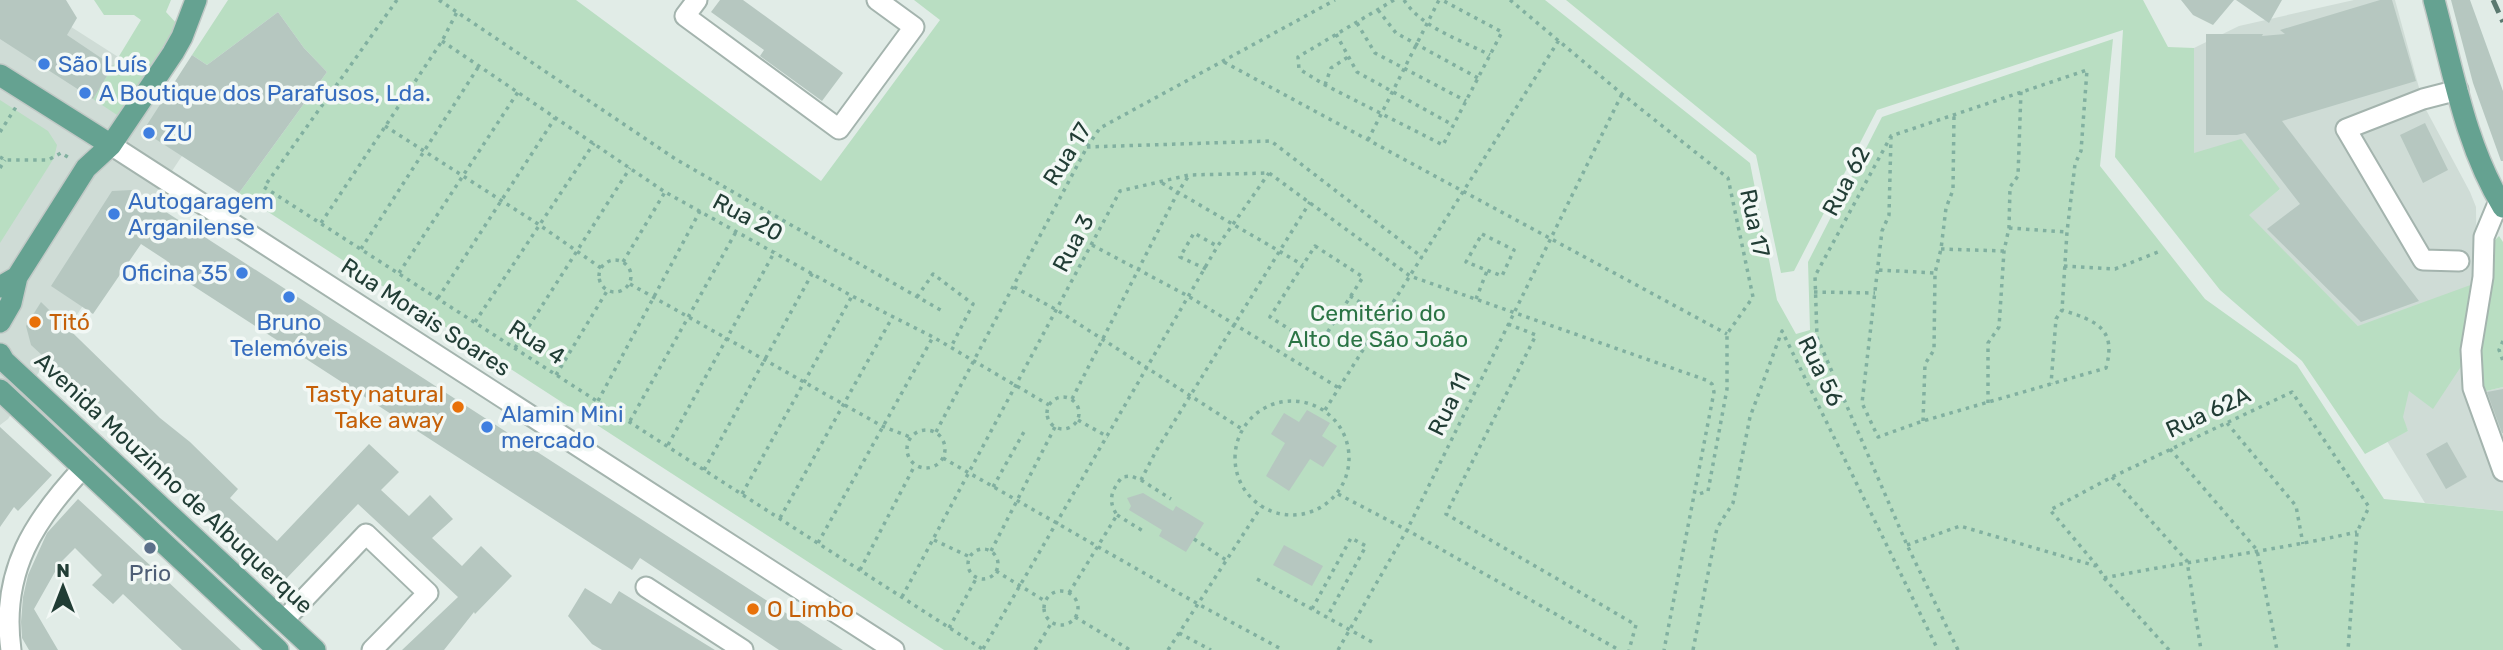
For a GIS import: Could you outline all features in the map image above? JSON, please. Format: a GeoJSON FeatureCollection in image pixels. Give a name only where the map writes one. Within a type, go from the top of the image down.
{"type":"FeatureCollection","features":[{"type":"Feature","properties":{"kind":"main road"},"geometry":{"type":"LineString","coordinates":[[2434,0],[2478,161],[2501,204]]}},
{"type":"Feature","properties":{"kind":"main road"},"geometry":{"type":"LineString","coordinates":[[0,322],[11,303],[8,282],[86,168],[111,145],[182,37],[194,3]]}},
{"type":"Feature","properties":{"kind":"main road","name":"Rua Morais Soares"},"geometry":{"type":"LineString","coordinates":[[0,75],[111,145]]}},
{"type":"Feature","properties":{"kind":"main road","name":"Avenida Mouzinho de Albuquerque"},"geometry":{"type":"LineString","coordinates":[[0,354],[4,361],[99,451],[315,650]]}},
{"type":"Feature","properties":{"kind":"main road"},"geometry":{"type":"LineString","coordinates":[[0,390],[273,644],[284,620]]}},
{"type":"Feature","properties":{"kind":"main road"},"geometry":{"type":"LineString","coordinates":[[84,467],[99,451]]}},
{"type":"Feature","properties":{"kind":"street"},"geometry":{"type":"LineString","coordinates":[[697,0],[685,16],[839,129],[914,27],[877,0]]}},
{"type":"Feature","properties":{"kind":"street"},"geometry":{"type":"LineString","coordinates":[[2458,90],[2423,99],[2346,129],[2423,260],[2459,261]]}},
{"type":"Feature","properties":{"kind":"street","name":"Rua Morais Soares"},"geometry":{"type":"LineString","coordinates":[[111,145],[894,650]]}},
{"type":"Feature","properties":{"kind":"street"},"geometry":{"type":"LineString","coordinates":[[2501,204],[2484,237],[2483,277],[2472,350],[2473,388],[2503,471]]}},
{"type":"Feature","properties":{"kind":"street"},"geometry":{"type":"LineString","coordinates":[[11,650],[4,632],[0,602],[9,557],[24,531],[84,467]]}},
{"type":"Feature","properties":{"kind":"street"},"geometry":{"type":"LineString","coordinates":[[284,620],[366,534],[428,593],[372,650]]}},
{"type":"Feature","properties":{"kind":"street"},"geometry":{"type":"LineString","coordinates":[[646,587],[743,650]]}},
{"type":"Feature","properties":{"kind":"path","name":"Rua 4"},"geometry":{"type":"LineString","coordinates":[[397,0],[264,187],[984,650]]}},
{"type":"Feature","properties":{"kind":"path"},"geometry":{"type":"LineString","coordinates":[[439,0],[677,160],[944,312]]}},
{"type":"Feature","properties":{"kind":"path","name":"Rua 17"},"geometry":{"type":"LineString","coordinates":[[936,432],[1087,147],[1100,128],[1335,0]]}},
{"type":"Feature","properties":{"kind":"path"},"geometry":{"type":"LineString","coordinates":[[1368,140],[1382,114],[1393,93],[1406,69],[1418,46],[1428,23],[1441,0],[1502,32],[1443,145],[1382,114],[1325,85],[1299,69],[1298,57],[1394,0]]}},
{"type":"Feature","properties":{"kind":"path"},"geometry":{"type":"LineString","coordinates":[[1404,0],[1412,12],[1428,23],[1490,55]]}},
{"type":"Feature","properties":{"kind":"path","name":"Rua 17"},"geometry":{"type":"LineString","coordinates":[[1510,0],[1728,178],[1753,297],[1727,334]]}},
{"type":"Feature","properties":{"kind":"path"},"geometry":{"type":"LineString","coordinates":[[1378,10],[1396,33],[1478,78]]}},
{"type":"Feature","properties":{"kind":"path"},"geometry":{"type":"LineString","coordinates":[[321,223],[442,41],[457,12]]}},
{"type":"Feature","properties":{"kind":"path"},"geometry":{"type":"LineString","coordinates":[[1356,22],[1375,53],[1466,101]]}},
{"type":"Feature","properties":{"kind":"path"},"geometry":{"type":"LineString","coordinates":[[1336,34],[1357,72],[1453,125]]}},
{"type":"Feature","properties":{"kind":"path"},"geometry":{"type":"LineString","coordinates":[[1325,411],[1559,40]]}},
{"type":"Feature","properties":{"kind":"path","name":"Rua 20"},"geometry":{"type":"LineString","coordinates":[[442,41],[665,192],[852,296],[933,337],[1049,405]]}},
{"type":"Feature","properties":{"kind":"path"},"geometry":{"type":"LineString","coordinates":[[1325,85],[1331,68],[1348,57]]}},
{"type":"Feature","properties":{"kind":"path"},"geometry":{"type":"LineString","coordinates":[[1223,62],[1727,334],[1727,389],[1708,491],[1696,495]]}},
{"type":"Feature","properties":{"kind":"path"},"geometry":{"type":"LineString","coordinates":[[361,249],[479,66]]}},
{"type":"Feature","properties":{"kind":"path","name":"Rua 62"},"geometry":{"type":"LineString","coordinates":[[1958,650],[1907,545],[1817,337],[1815,275],[1891,136],[2087,70],[2081,151],[2075,164],[2062,310],[2056,319],[2051,384]]}},
{"type":"Feature","properties":{"kind":"path"},"geometry":{"type":"LineString","coordinates":[[0,132],[26,90]]}},
{"type":"Feature","properties":{"kind":"path"},"geometry":{"type":"LineString","coordinates":[[1987,403],[1988,343],[1999,327],[2004,251],[2009,228],[2010,187],[2018,176],[2021,91]]}},
{"type":"Feature","properties":{"kind":"path"},"geometry":{"type":"LineString","coordinates":[[399,273],[517,92]]}},
{"type":"Feature","properties":{"kind":"path","name":"Rua 11"},"geometry":{"type":"LineString","coordinates":[[1338,650],[1407,530],[1622,94]]}},
{"type":"Feature","properties":{"kind":"path"},"geometry":{"type":"LineString","coordinates":[[1923,421],[1925,363],[1934,350],[1935,273],[1946,208],[1953,190],[1954,115]]}},
{"type":"Feature","properties":{"kind":"path"},"geometry":{"type":"LineString","coordinates":[[438,298],[555,118]]}},
{"type":"Feature","properties":{"kind":"path"},"geometry":{"type":"LineString","coordinates":[[385,125],[601,268]]}},
{"type":"Feature","properties":{"kind":"path"},"geometry":{"type":"LineString","coordinates":[[1891,136],[1889,215],[1882,231],[1862,403],[1878,437],[1923,421],[2106,368],[2111,349],[2104,330],[2085,317],[2062,310]]}},
{"type":"Feature","properties":{"kind":"path"},"geometry":{"type":"LineString","coordinates":[[1087,147],[1271,141],[1422,257]]}},
{"type":"Feature","properties":{"kind":"path"},"geometry":{"type":"LineString","coordinates":[[475,323],[594,143]]}},
{"type":"Feature","properties":{"kind":"path"},"geometry":{"type":"LineString","coordinates":[[0,157],[5,160],[48,160],[61,153],[86,168]]}},
{"type":"Feature","properties":{"kind":"path"},"geometry":{"type":"LineString","coordinates":[[0,168],[5,160]]}},
{"type":"Feature","properties":{"kind":"path"},"geometry":{"type":"LineString","coordinates":[[515,348],[630,168]]}},
{"type":"Feature","properties":{"kind":"path"},"geometry":{"type":"LineString","coordinates":[[984,650],[1217,247],[1269,173],[1410,276],[1712,384],[1714,392],[1696,495],[1664,650]]}},
{"type":"Feature","properties":{"kind":"path","name":"Rua 3"},"geometry":{"type":"LineString","coordinates":[[902,597],[1120,191],[1189,175],[1269,173]]}},
{"type":"Feature","properties":{"kind":"path"},"geometry":{"type":"LineString","coordinates":[[1072,398],[1101,338],[1189,175]]}},
{"type":"Feature","properties":{"kind":"path"},"geometry":{"type":"LineString","coordinates":[[1160,182],[1303,265]]}},
{"type":"Feature","properties":{"kind":"path"},"geometry":{"type":"LineString","coordinates":[[623,262],[665,192]]}},
{"type":"Feature","properties":{"kind":"path"},"geometry":{"type":"LineString","coordinates":[[1141,480],[1190,394],[1310,202]]}},
{"type":"Feature","properties":{"kind":"path"},"geometry":{"type":"LineString","coordinates":[[598,401],[700,211]]}},
{"type":"Feature","properties":{"kind":"path"},"geometry":{"type":"LineString","coordinates":[[2009,228],[2067,232]]}},
{"type":"Feature","properties":{"kind":"path"},"geometry":{"type":"LineString","coordinates":[[629,422],[737,230]]}},
{"type":"Feature","properties":{"kind":"path"},"geometry":{"type":"LineString","coordinates":[[1206,269],[1180,257],[1194,233],[1217,247]]}},
{"type":"Feature","properties":{"kind":"path"},"geometry":{"type":"LineString","coordinates":[[1482,234],[1514,250],[1502,276],[1487,271],[1466,262],[1482,234]]}},
{"type":"Feature","properties":{"kind":"path"},"geometry":{"type":"LineString","coordinates":[[1092,245],[1188,296],[1339,388]]}},
{"type":"Feature","properties":{"kind":"path"},"geometry":{"type":"LineString","coordinates":[[1315,246],[1363,277],[1350,296],[1318,347],[1270,317],[1315,246]]}},
{"type":"Feature","properties":{"kind":"path"},"geometry":{"type":"LineString","coordinates":[[1941,248],[2004,251]]}},
{"type":"Feature","properties":{"kind":"path"},"geometry":{"type":"LineString","coordinates":[[667,446],[775,251]]}},
{"type":"Feature","properties":{"kind":"path"},"geometry":{"type":"LineString","coordinates":[[2064,266],[2115,269],[2158,252]]}},
{"type":"Feature","properties":{"kind":"path"},"geometry":{"type":"LineString","coordinates":[[609,261],[623,262],[631,272],[629,284],[621,292],[607,290],[600,281],[601,268],[609,261]]}},
{"type":"Feature","properties":{"kind":"path"},"geometry":{"type":"LineString","coordinates":[[1879,270],[1935,273]]}},
{"type":"Feature","properties":{"kind":"path"},"geometry":{"type":"LineString","coordinates":[[1476,299],[1487,271]]}},
{"type":"Feature","properties":{"kind":"path"},"geometry":{"type":"LineString","coordinates":[[704,470],[813,272]]}},
{"type":"Feature","properties":{"kind":"path"},"geometry":{"type":"LineString","coordinates":[[917,297],[933,274],[973,304],[951,347]]}},
{"type":"Feature","properties":{"kind":"path"},"geometry":{"type":"LineString","coordinates":[[629,284],[882,426],[910,438]]}},
{"type":"Feature","properties":{"kind":"path"},"geometry":{"type":"LineString","coordinates":[[1014,287],[1058,310],[1242,429]]}},
{"type":"Feature","properties":{"kind":"path"},"geometry":{"type":"LineString","coordinates":[[556,375],[607,290]]}},
{"type":"Feature","properties":{"kind":"path"},"geometry":{"type":"LineString","coordinates":[[1814,292],[1875,293]]}},
{"type":"Feature","properties":{"kind":"path"},"geometry":{"type":"LineString","coordinates":[[742,494],[852,296]]}},
{"type":"Feature","properties":{"kind":"path"},"geometry":{"type":"LineString","coordinates":[[1350,296],[1384,317]]}},
{"type":"Feature","properties":{"kind":"path"},"geometry":{"type":"LineString","coordinates":[[780,519],[893,316]]}},
{"type":"Feature","properties":{"kind":"path"},"geometry":{"type":"LineString","coordinates":[[1508,324],[1536,335],[1446,514],[1636,625],[1629,650]]}},
{"type":"Feature","properties":{"kind":"path","name":"Rua 56"},"geometry":{"type":"LineString","coordinates":[[1693,650],[1717,528],[1733,503],[1750,417],[1782,331],[1938,650]]}},
{"type":"Feature","properties":{"kind":"path"},"geometry":{"type":"LineString","coordinates":[[818,543],[933,337]]}},
{"type":"Feature","properties":{"kind":"path"},"geometry":{"type":"LineString","coordinates":[[2503,341],[2499,350],[2503,361]]}},
{"type":"Feature","properties":{"kind":"path","name":"Rua 62A"},"geometry":{"type":"LineString","coordinates":[[2169,650],[2104,578],[2098,567],[2050,510],[2112,477],[2292,392],[2369,508],[2357,532],[2348,650]]}},
{"type":"Feature","properties":{"kind":"path"},"geometry":{"type":"LineString","coordinates":[[1058,398],[1072,398],[1079,408],[1078,420],[1069,428],[1055,427],[1048,418],[1049,405],[1058,398]]}},
{"type":"Feature","properties":{"kind":"path"},"geometry":{"type":"LineString","coordinates":[[1303,401],[1325,411],[1341,427],[1350,449],[1349,472],[1338,494],[1322,508],[1302,515],[1281,515],[1261,507],[1245,492],[1236,472],[1235,450],[1242,429],[1258,412],[1279,402],[1303,401]]}},
{"type":"Feature","properties":{"kind":"path"},"geometry":{"type":"LineString","coordinates":[[1078,420],[1108,438]]}},
{"type":"Feature","properties":{"kind":"path"},"geometry":{"type":"LineString","coordinates":[[2227,423],[2296,506],[2303,544]]}},
{"type":"Feature","properties":{"kind":"path"},"geometry":{"type":"LineString","coordinates":[[991,551],[1055,427]]}},
{"type":"Feature","properties":{"kind":"path"},"geometry":{"type":"LineString","coordinates":[[919,430],[936,432],[944,441],[943,458],[928,468],[915,465],[906,449],[910,438],[919,430]]}},
{"type":"Feature","properties":{"kind":"path"},"geometry":{"type":"LineString","coordinates":[[993,488],[1025,430]]}},
{"type":"Feature","properties":{"kind":"path"},"geometry":{"type":"LineString","coordinates":[[2170,449],[2257,550],[2277,650]]}},
{"type":"Feature","properties":{"kind":"path"},"geometry":{"type":"LineString","coordinates":[[943,458],[1283,650]]}},
{"type":"Feature","properties":{"kind":"path"},"geometry":{"type":"LineString","coordinates":[[860,570],[915,465]]}},
{"type":"Feature","properties":{"kind":"path"},"geometry":{"type":"LineString","coordinates":[[1143,531],[1116,515],[1110,500],[1113,489],[1122,477],[1131,476],[1141,480],[1171,499]]}},
{"type":"Feature","properties":{"kind":"path"},"geometry":{"type":"LineString","coordinates":[[2112,477],[2187,561],[2201,650]]}},
{"type":"Feature","properties":{"kind":"path"},"geometry":{"type":"LineString","coordinates":[[1338,494],[1619,650]]}},
{"type":"Feature","properties":{"kind":"path"},"geometry":{"type":"LineString","coordinates":[[1168,650],[1261,507]]}},
{"type":"Feature","properties":{"kind":"path"},"geometry":{"type":"LineString","coordinates":[[1069,593],[1116,515]]}},
{"type":"Feature","properties":{"kind":"path"},"geometry":{"type":"LineString","coordinates":[[1907,545],[1960,526],[2098,567]]}},
{"type":"Feature","properties":{"kind":"path"},"geometry":{"type":"LineString","coordinates":[[2104,578],[2187,561],[2303,544],[2357,532]]}},
{"type":"Feature","properties":{"kind":"path"},"geometry":{"type":"LineString","coordinates":[[1312,609],[1351,538],[1366,546],[1327,617]]}},
{"type":"Feature","properties":{"kind":"path"},"geometry":{"type":"LineString","coordinates":[[934,539],[970,557]]}},
{"type":"Feature","properties":{"kind":"path"},"geometry":{"type":"LineString","coordinates":[[1194,539],[1226,561]]}},
{"type":"Feature","properties":{"kind":"path"},"geometry":{"type":"LineString","coordinates":[[981,549],[991,551],[997,558],[996,571],[990,577],[977,577],[970,571],[970,557],[981,549]]}},
{"type":"Feature","properties":{"kind":"path"},"geometry":{"type":"LineString","coordinates":[[996,571],[1045,602]]}},
{"type":"Feature","properties":{"kind":"path"},"geometry":{"type":"LineString","coordinates":[[949,628],[977,577]]}},
{"type":"Feature","properties":{"kind":"path"},"geometry":{"type":"LineString","coordinates":[[1257,579],[1374,643]]}},
{"type":"Feature","properties":{"kind":"path"},"geometry":{"type":"LineString","coordinates":[[1053,593],[1069,593],[1076,602],[1075,617],[1067,624],[1052,622],[1046,615],[1045,602],[1053,593]]}},
{"type":"Feature","properties":{"kind":"path"},"geometry":{"type":"LineString","coordinates":[[1075,617],[1130,650]]}},
{"type":"Feature","properties":{"kind":"path"},"geometry":{"type":"LineString","coordinates":[[1035,650],[1052,622]]}},
{"type":"Feature","properties":{"kind":"path"},"geometry":{"type":"LineString","coordinates":[[1179,634],[1211,650]]}},
{"type":"Feature","properties":{"kind":"shaded area"},"geometry":{"type":"Polygon","coordinates":[[[0,0],[29,0],[209,115],[8,419],[0,425],[0,0]]]}},
{"type":"Feature","properties":{"kind":"shaded area"},"geometry":{"type":"Polygon","coordinates":[[[2354,0],[2395,0],[2424,106],[2476,207],[2478,393],[2503,387],[2503,511],[2425,503],[2387,441],[2408,431],[2358,326],[2248,215],[2280,189],[2193,153],[2194,48],[2239,26],[2354,0]]]}},
{"type":"Feature","properties":{"kind":"green space"},"geometry":{"type":"Polygon","coordinates":[[[94,0],[171,0],[166,12],[178,25],[172,40],[120,117],[93,99],[141,20],[134,15],[104,15],[94,0]]]}},
{"type":"Feature","properties":{"kind":"green space","name":"Cemitério do Alto de São João"},"geometry":{"type":"Polygon","coordinates":[[[228,0],[576,0],[821,181],[940,20],[914,0],[1545,0],[1750,163],[1777,300],[1796,334],[1810,330],[1808,262],[1882,117],[2113,39],[2100,166],[2205,299],[2297,365],[2384,499],[2503,511],[2503,650],[944,650],[239,193],[327,72],[304,48],[278,12],[207,65],[192,55],[228,0]]]}},
{"type":"Feature","properties":{"kind":"green space"},"geometry":{"type":"Polygon","coordinates":[[[1566,0],[2143,0],[2168,47],[2194,48],[2194,153],[2241,139],[2280,189],[2249,215],[2358,326],[2476,283],[2464,362],[2433,409],[2409,391],[2403,417],[2408,431],[2365,454],[2302,361],[2220,290],[2115,157],[2123,30],[1877,110],[1794,271],[1781,273],[1756,155],[1566,0]]]}},
{"type":"Feature","properties":{"kind":"green space"},"geometry":{"type":"Polygon","coordinates":[[[0,100],[48,131],[57,145],[54,158],[0,243],[0,100]]]}},
{"type":"Feature","properties":{"kind":"green space"},"geometry":{"type":"Polygon","coordinates":[[[2499,236],[2503,242],[2503,387],[2478,393],[2476,372],[2491,244],[2499,236]]]}},
{"type":"Feature","properties":{"kind":"building"},"geometry":{"type":"Polygon","coordinates":[[[0,0],[66,0],[77,18],[67,35],[113,66],[93,99],[0,39],[0,0]]]}},
{"type":"Feature","properties":{"kind":"building"},"geometry":{"type":"Polygon","coordinates":[[[720,0],[743,0],[843,73],[822,101],[760,56],[764,50],[711,12],[720,0]]]}},
{"type":"Feature","properties":{"kind":"building"},"geometry":{"type":"Polygon","coordinates":[[[2181,0],[2234,0],[2213,25],[2193,15],[2181,0]]]}},
{"type":"Feature","properties":{"kind":"building"},"geometry":{"type":"Polygon","coordinates":[[[2236,0],[2282,0],[2269,23],[2236,0]]]}},
{"type":"Feature","properties":{"kind":"building"},"geometry":{"type":"Polygon","coordinates":[[[2380,0],[2392,0],[2416,81],[2282,121],[2419,301],[2361,322],[2267,229],[2300,204],[2245,133],[2206,135],[2206,34],[2285,34],[2280,30],[2380,0]]]}},
{"type":"Feature","properties":{"kind":"building"},"geometry":{"type":"Polygon","coordinates":[[[2451,0],[2470,0],[2503,91],[2503,161],[2473,83],[2451,0]]]}},
{"type":"Feature","properties":{"kind":"building"},"geometry":{"type":"Polygon","coordinates":[[[278,12],[304,48],[327,72],[239,193],[143,131],[192,55],[207,65],[278,12]]]}},
{"type":"Feature","properties":{"kind":"building"},"geometry":{"type":"Polygon","coordinates":[[[2425,123],[2448,170],[2423,183],[2400,135],[2425,123]]]}},
{"type":"Feature","properties":{"kind":"building"},"geometry":{"type":"Polygon","coordinates":[[[132,190],[843,650],[779,650],[640,558],[632,570],[164,267],[167,261],[141,244],[93,314],[51,286],[112,191],[132,190]]]}},
{"type":"Feature","properties":{"kind":"building"},"geometry":{"type":"Polygon","coordinates":[[[41,302],[160,418],[190,442],[238,489],[230,498],[277,541],[369,444],[399,472],[381,490],[409,516],[430,495],[453,519],[432,538],[462,566],[481,546],[512,576],[475,614],[474,612],[444,650],[402,650],[458,597],[358,504],[285,580],[31,345],[26,326],[41,302]]]}},
{"type":"Feature","properties":{"kind":"building"},"geometry":{"type":"Polygon","coordinates":[[[2503,389],[2503,433],[2502,433],[2487,392],[2503,389]]]}},
{"type":"Feature","properties":{"kind":"building"},"geometry":{"type":"Polygon","coordinates":[[[1307,410],[1330,423],[1322,436],[1337,446],[1323,467],[1310,459],[1289,491],[1266,476],[1285,443],[1271,434],[1284,413],[1299,422],[1307,410]]]}},
{"type":"Feature","properties":{"kind":"building"},"geometry":{"type":"Polygon","coordinates":[[[0,427],[52,475],[18,511],[14,507],[0,527],[0,427]]]}},
{"type":"Feature","properties":{"kind":"building"},"geometry":{"type":"Polygon","coordinates":[[[2447,442],[2467,477],[2446,489],[2426,454],[2447,442]]]}},
{"type":"Feature","properties":{"kind":"building"},"geometry":{"type":"Polygon","coordinates":[[[1143,493],[1173,511],[1176,506],[1204,523],[1186,552],[1159,536],[1162,530],[1129,510],[1131,506],[1127,498],[1143,493]]]}},
{"type":"Feature","properties":{"kind":"building"},"geometry":{"type":"Polygon","coordinates":[[[78,499],[241,650],[182,650],[123,594],[113,604],[92,585],[102,575],[75,548],[60,563],[34,609],[58,650],[29,650],[22,638],[21,622],[28,575],[47,533],[78,499]]]}},
{"type":"Feature","properties":{"kind":"building"},"geometry":{"type":"Polygon","coordinates":[[[1284,545],[1323,566],[1312,586],[1273,565],[1284,545]]]}},
{"type":"Feature","properties":{"kind":"building"},"geometry":{"type":"Polygon","coordinates":[[[585,588],[611,604],[619,591],[715,650],[602,650],[592,644],[568,616],[585,588]]]}},
{"type":"Feature","properties":{"kind":"railway"},"geometry":{"type":"LineString","coordinates":[[2493,0],[2503,22]]}},
{"type":"Feature","properties":{"kind":"place","name":"São Luís"},"geometry":{"type":"Point","coordinates":[44,64]}},
{"type":"Feature","properties":{"kind":"place","name":"A Boutique dos Parafusos, Lda."},"geometry":{"type":"Point","coordinates":[85,93]}},
{"type":"Feature","properties":{"kind":"place","name":"ZU"},"geometry":{"type":"Point","coordinates":[149,133]}},
{"type":"Feature","properties":{"kind":"place","name":"Autogaragem Arganilense"},"geometry":{"type":"Point","coordinates":[114,214]}},
{"type":"Feature","properties":{"kind":"place","name":"Oficina 35"},"geometry":{"type":"Point","coordinates":[242,273]}},
{"type":"Feature","properties":{"kind":"place","name":"Bruno Telemóveis"},"geometry":{"type":"Point","coordinates":[289,297]}},
{"type":"Feature","properties":{"kind":"place","name":"Titó"},"geometry":{"type":"Point","coordinates":[35,322]}},
{"type":"Feature","properties":{"kind":"place","name":"Tasty natural Take away"},"geometry":{"type":"Point","coordinates":[458,407]}},
{"type":"Feature","properties":{"kind":"place","name":"Alamin Mini mercado"},"geometry":{"type":"Point","coordinates":[487,427]}},
{"type":"Feature","properties":{"kind":"place","name":"Prio"},"geometry":{"type":"Point","coordinates":[150,548]}},
{"type":"Feature","properties":{"kind":"place","name":"O Limbo"},"geometry":{"type":"Point","coordinates":[753,609]}}]}
